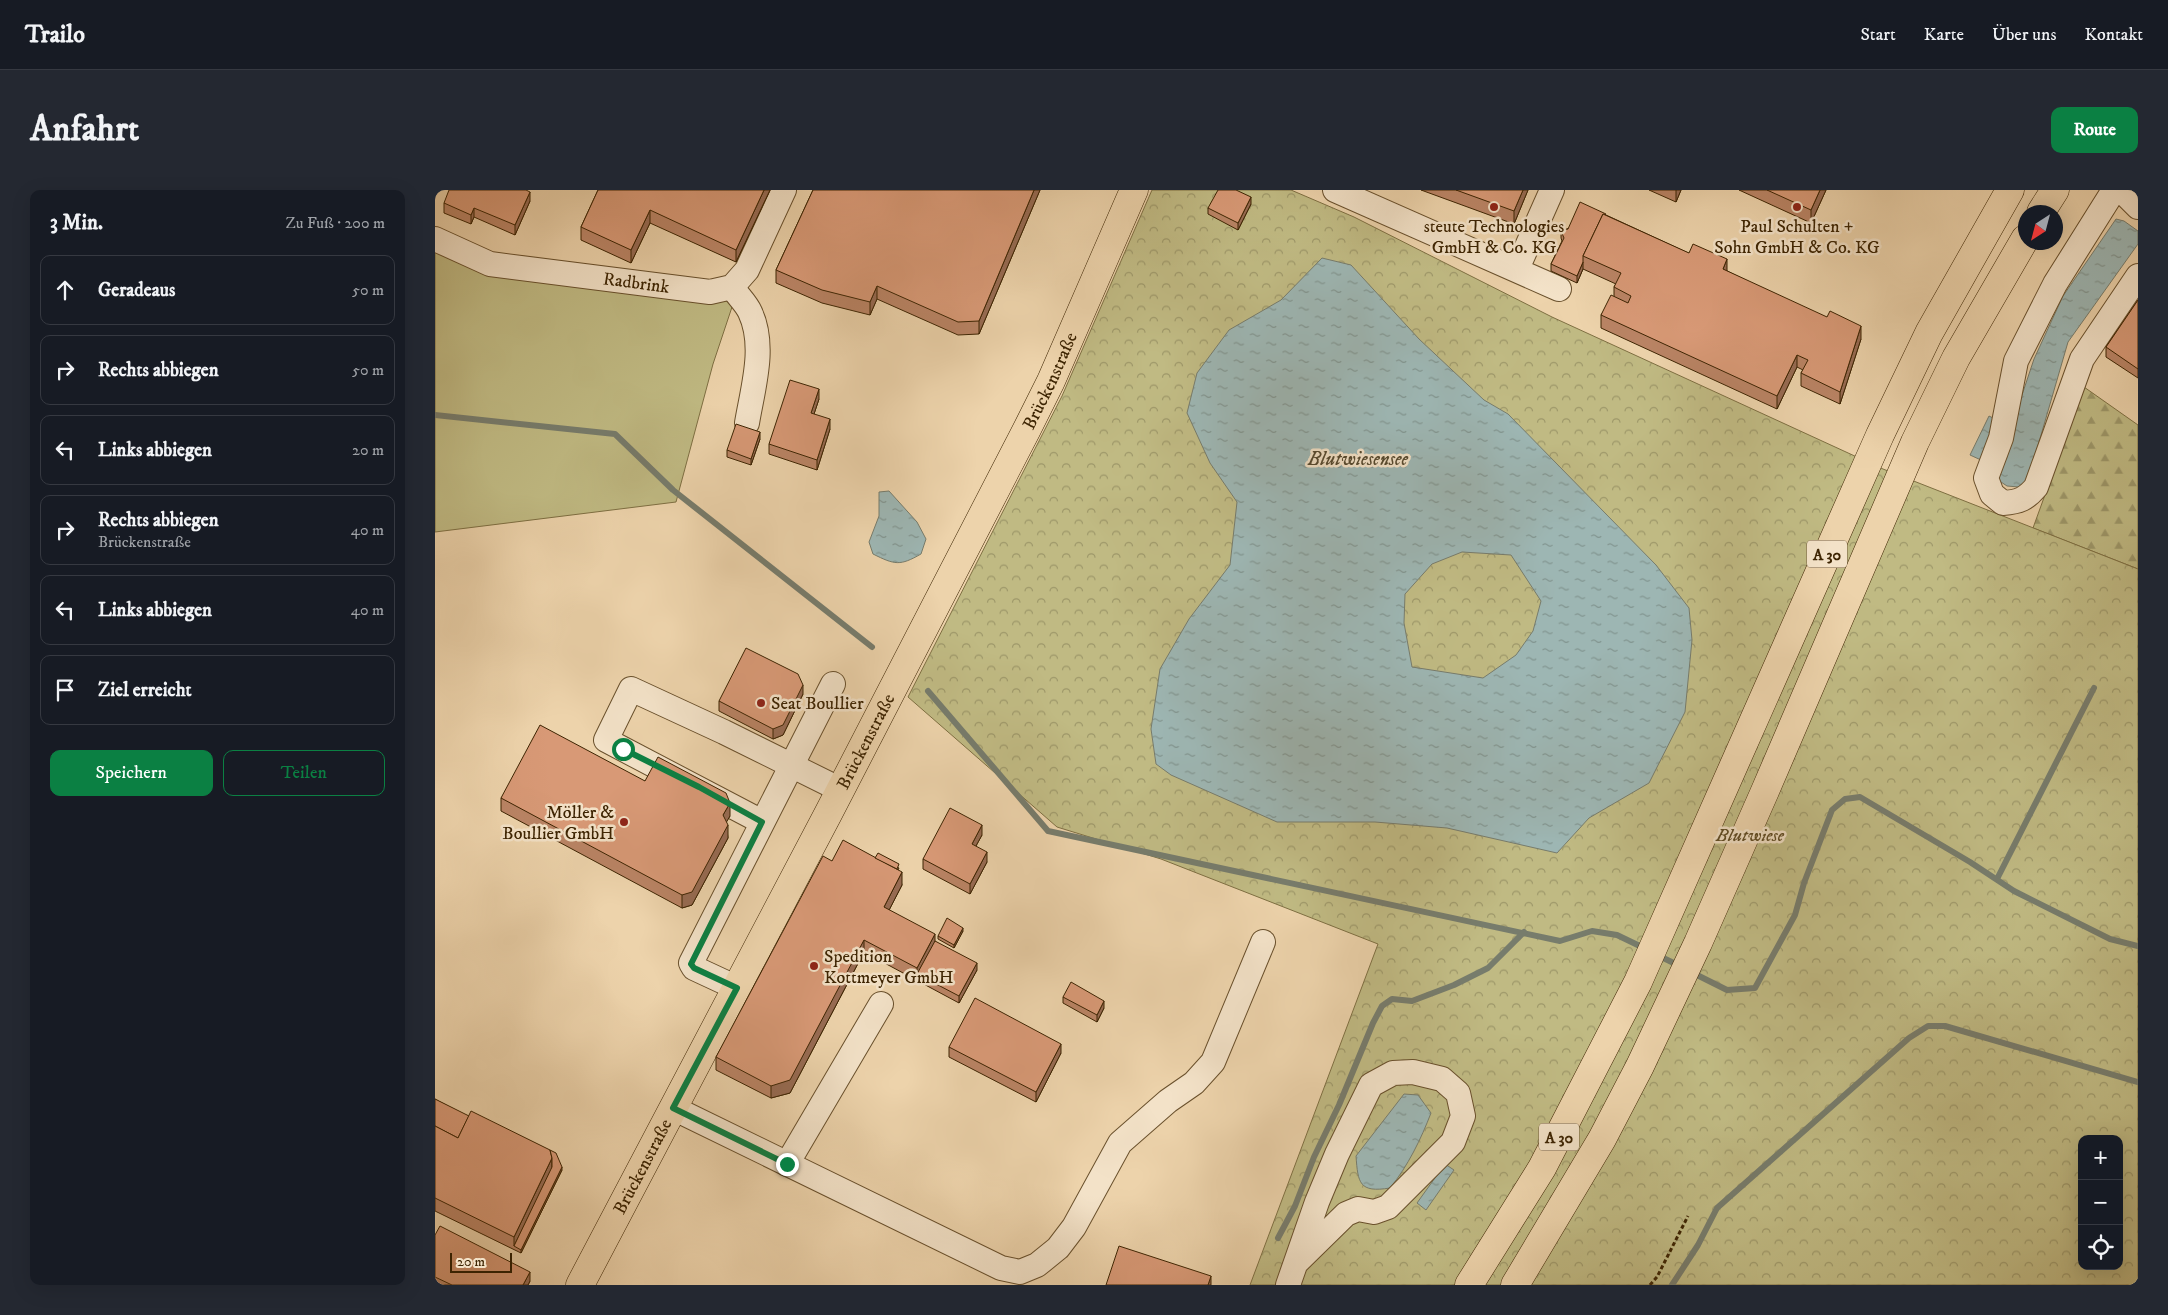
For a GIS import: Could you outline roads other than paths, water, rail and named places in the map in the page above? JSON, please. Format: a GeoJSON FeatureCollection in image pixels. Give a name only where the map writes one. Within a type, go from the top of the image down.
{"type":"FeatureCollection","features":[{"type":"Feature","properties":{"kind":"main road","name":"Brückenstraße"},"geometry":{"type":"LineString","coordinates":[[580,1285],[841,790],[1051,381],[1134,190]]}},
{"type":"Feature","properties":{"kind":"main road","name":"A 30"},"geometry":{"type":"LineString","coordinates":[[1469,1285],[1542,1168],[1638,982],[1880,435],[1929,333],[2010,190]]}},
{"type":"Feature","properties":{"kind":"main road"},"geometry":{"type":"LineString","coordinates":[[2045,205],[2055,190]]}},
{"type":"Feature","properties":{"kind":"main road","name":"A 30"},"geometry":{"type":"LineString","coordinates":[[1515,1285],[1602,1139],[1640,1066],[1698,943],[1915,442],[1956,358],[2019,250]]}},
{"type":"Feature","properties":{"kind":"street"},"geometry":{"type":"LineString","coordinates":[[747,422],[758,352],[756,328],[750,311],[731,287],[747,270],[784,190]]}},
{"type":"Feature","properties":{"kind":"street"},"geometry":{"type":"LineString","coordinates":[[1335,190],[1559,289]]}},
{"type":"Feature","properties":{"kind":"street"},"geometry":{"type":"LineString","coordinates":[[1517,269],[1552,190]]}},
{"type":"Feature","properties":{"kind":"street"},"geometry":{"type":"LineString","coordinates":[[2114,190],[2055,284],[2016,361],[2001,438],[1986,478],[1992,494],[2003,503],[2018,502],[2027,497],[2035,487],[2081,359],[2138,276]]}},
{"type":"Feature","properties":{"kind":"street"},"geometry":{"type":"LineString","coordinates":[[2121,190],[2138,207]]}},
{"type":"Feature","properties":{"kind":"street","name":"Radbrink"},"geometry":{"type":"LineString","coordinates":[[435,239],[490,264],[505,267],[710,292],[731,287]]}},
{"type":"Feature","properties":{"kind":"street"},"geometry":{"type":"LineString","coordinates":[[737,988],[694,968],[691,964],[833,684]]}},
{"type":"Feature","properties":{"kind":"street"},"geometry":{"type":"LineString","coordinates":[[762,822],[699,787],[606,740],[631,688],[841,790]]}},
{"type":"Feature","properties":{"kind":"street"},"geometry":{"type":"LineString","coordinates":[[673,1108],[1020,1278],[1058,1248],[1074,1226],[1119,1143],[1168,1101],[1194,1083],[1213,1062],[1263,942]]}},
{"type":"Feature","properties":{"kind":"street"},"geometry":{"type":"LineString","coordinates":[[787,1164],[881,1004]]}},
{"type":"Feature","properties":{"kind":"street"},"geometry":{"type":"LineString","coordinates":[[1288,1285],[1296,1263],[1334,1162],[1371,1085],[1393,1074],[1400,1073],[1413,1072],[1442,1079],[1458,1094],[1463,1116],[1453,1142],[1387,1207],[1374,1212],[1359,1209],[1346,1214],[1296,1263]]}},
{"type":"Feature","properties":{"kind":"water"},"geometry":{"type":"Polygon","coordinates":[[[2116,219],[2124,221],[2138,231],[2138,244],[2068,342],[2028,480],[2019,487],[2007,486],[1998,480],[1997,470],[2034,359],[2063,296],[2116,219]]]}},
{"type":"Feature","properties":{"kind":"water","name":"Blutwiesensee"},"geometry":{"type":"Polygon","coordinates":[[[1322,258],[1351,265],[1419,339],[1484,400],[1508,414],[1656,565],[1689,608],[1692,640],[1685,712],[1649,783],[1589,818],[1557,853],[1447,828],[1375,822],[1277,822],[1171,775],[1156,764],[1151,729],[1160,669],[1189,619],[1230,565],[1237,502],[1210,463],[1187,413],[1197,373],[1229,330],[1281,300],[1322,258]],[[1462,552],[1432,564],[1405,594],[1404,623],[1412,667],[1483,678],[1516,655],[1533,631],[1541,601],[1511,555],[1462,552]]]}},
{"type":"Feature","properties":{"kind":"water"},"geometry":{"type":"Polygon","coordinates":[[[1989,416],[1999,421],[1981,460],[1970,455],[1989,416]]]}},
{"type":"Feature","properties":{"kind":"water"},"geometry":{"type":"Polygon","coordinates":[[[889,491],[917,522],[926,539],[921,554],[908,561],[892,562],[873,554],[869,542],[879,516],[879,492],[889,491]]]}},
{"type":"Feature","properties":{"kind":"water"},"geometry":{"type":"Polygon","coordinates":[[[1404,1094],[1418,1095],[1431,1113],[1427,1123],[1408,1161],[1390,1188],[1372,1189],[1366,1187],[1359,1179],[1356,1156],[1404,1094]]]}},
{"type":"Feature","properties":{"kind":"water"},"geometry":{"type":"Polygon","coordinates":[[[1445,1164],[1454,1170],[1426,1210],[1417,1203],[1445,1164]]]}},
{"type":"Feature","properties":{"kind":"waterway"},"geometry":{"type":"LineString","coordinates":[[435,415],[615,434],[673,490],[872,647]]}},
{"type":"Feature","properties":{"kind":"waterway"},"geometry":{"type":"LineString","coordinates":[[1997,879],[2094,688]]}},
{"type":"Feature","properties":{"kind":"waterway"},"geometry":{"type":"LineString","coordinates":[[928,691],[1048,831],[1560,941],[1592,931],[1617,935],[1646,949]]}},
{"type":"Feature","properties":{"kind":"waterway"},"geometry":{"type":"LineString","coordinates":[[1691,972],[1727,990],[1755,988],[1795,915],[1804,883],[1832,810],[1845,799],[1860,797],[1970,862],[2014,891],[2110,939],[2138,946]]}},
{"type":"Feature","properties":{"kind":"waterway"},"geometry":{"type":"LineString","coordinates":[[1278,1238],[1295,1206],[1314,1157],[1382,1006],[1392,999],[1412,1001],[1454,985],[1488,968],[1524,932]]}},
{"type":"Feature","properties":{"kind":"waterway"},"geometry":{"type":"LineString","coordinates":[[1657,955],[1680,966]]}},
{"type":"Feature","properties":{"kind":"waterway"},"geometry":{"type":"LineString","coordinates":[[1672,1285],[1698,1245],[1717,1208],[1909,1038],[1928,1026],[1945,1026],[2138,1082]]}},
{"type":"Feature","properties":{"kind":"place","name":"steute Technologies GmbH & Co. KG"},"geometry":{"type":"Point","coordinates":[1494,207]}},
{"type":"Feature","properties":{"kind":"place","name":"Paul Schulten + Sohn GmbH & Co. KG"},"geometry":{"type":"Point","coordinates":[1797,207]}},
{"type":"Feature","properties":{"kind":"place","name":"Seat Boullier"},"geometry":{"type":"Point","coordinates":[761,703]}},
{"type":"Feature","properties":{"kind":"place","name":"Möller & Boullier GmbH"},"geometry":{"type":"Point","coordinates":[624,822]}},
{"type":"Feature","properties":{"kind":"place","name":"Spedition Kottmeyer GmbH"},"geometry":{"type":"Point","coordinates":[814,966]}},
{"type":"Feature","properties":{"kind":"park label","name":"Blutwiese"},"geometry":{"type":"Point","coordinates":[1750,835]}}]}
